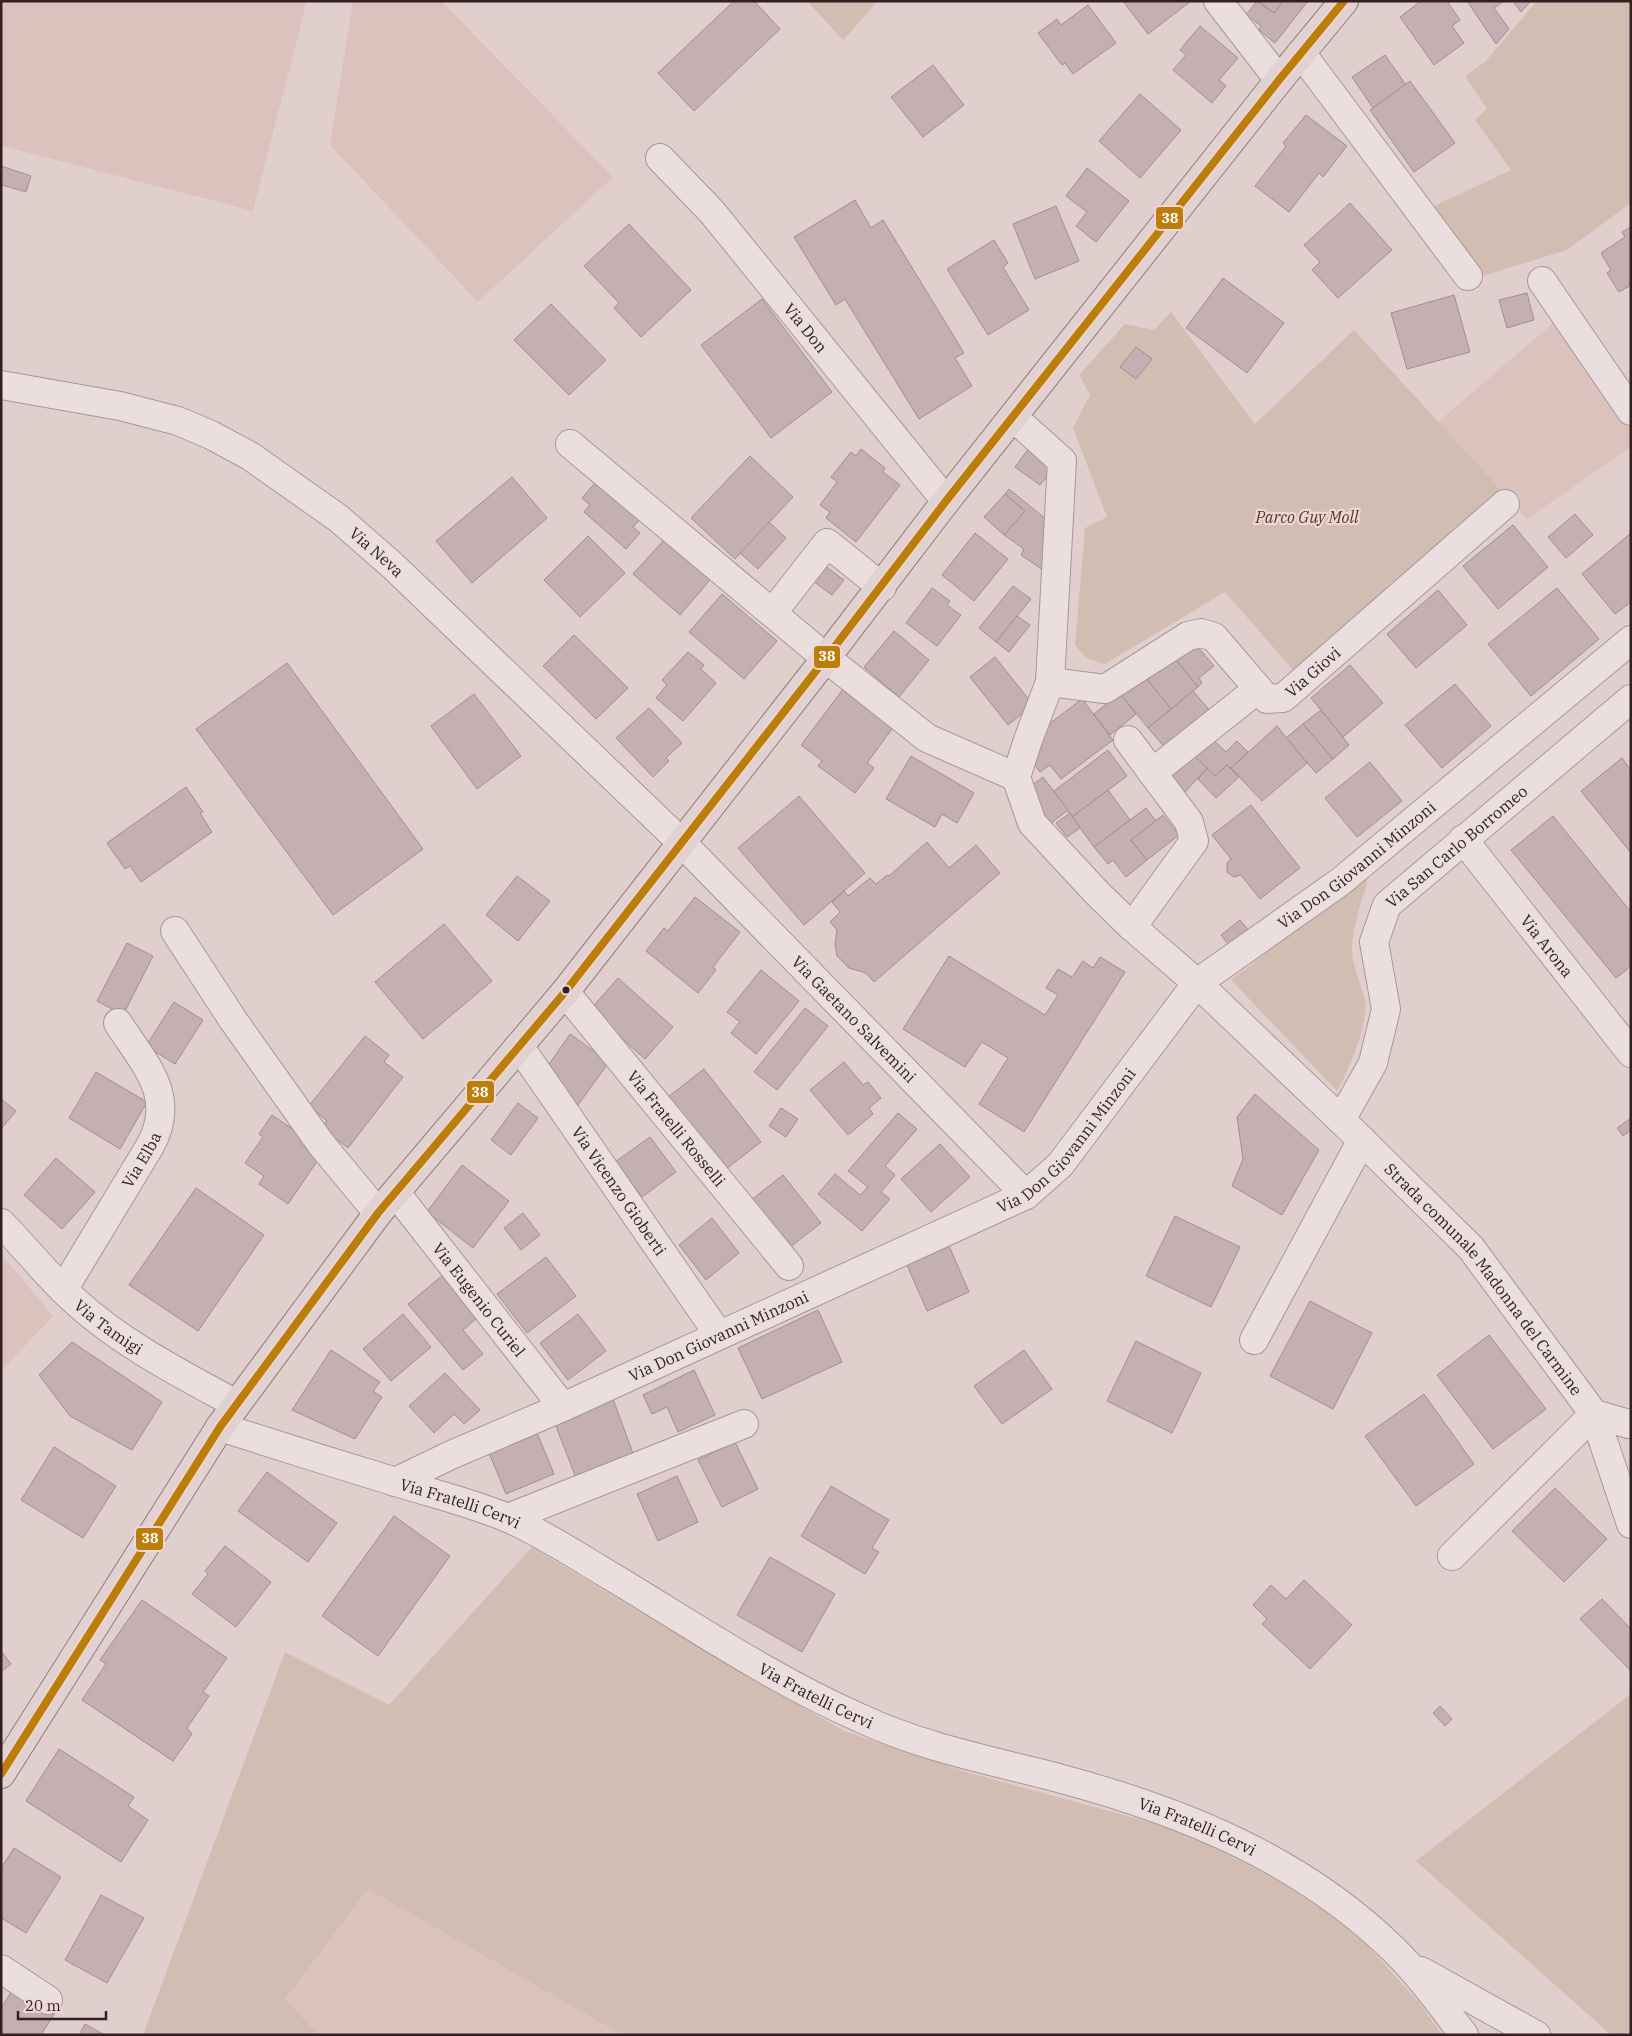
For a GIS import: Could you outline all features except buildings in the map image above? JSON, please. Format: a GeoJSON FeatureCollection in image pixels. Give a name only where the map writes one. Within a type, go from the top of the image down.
{"type":"FeatureCollection","features":[{"type":"Feature","properties":{"kind":"main road"},"geometry":{"type":"LineString","coordinates":[[2,1772],[220,1427],[387,1203],[564,992],[826,658],[946,501],[1279,80],[1344,1]]}},
{"type":"Feature","properties":{"kind":"street"},"geometry":{"type":"LineString","coordinates":[[1218,1],[1279,80]]}},
{"type":"Feature","properties":{"kind":"street"},"geometry":{"type":"LineString","coordinates":[[1301,53],[1468,276]]}},
{"type":"Feature","properties":{"kind":"street","name":"Via Don"},"geometry":{"type":"LineString","coordinates":[[660,158],[712,212],[946,501]]}},
{"type":"Feature","properties":{"kind":"street"},"geometry":{"type":"LineString","coordinates":[[1542,281],[1631,411]]}},
{"type":"Feature","properties":{"kind":"street","name":"Via Neva"},"geometry":{"type":"LineString","coordinates":[[1,385],[120,406],[178,421],[223,441],[286,480],[338,518],[378,552],[682,842]]}},
{"type":"Feature","properties":{"kind":"street"},"geometry":{"type":"LineString","coordinates":[[1013,417],[1062,461],[1050,682],[1016,777],[1032,823],[1132,928],[1197,983]]}},
{"type":"Feature","properties":{"kind":"street"},"geometry":{"type":"LineString","coordinates":[[570,444],[826,658],[927,738],[1016,777]]}},
{"type":"Feature","properties":{"kind":"street","name":"Via Giovi"},"geometry":{"type":"LineString","coordinates":[[1050,682],[1105,689],[1188,636],[1201,634],[1214,637],[1267,698],[1283,698],[1505,504]]}},
{"type":"Feature","properties":{"kind":"street"},"geometry":{"type":"LineString","coordinates":[[773,612],[827,544],[882,586]]}},
{"type":"Feature","properties":{"kind":"street","name":"Via Don Giovanni Minzoni"},"geometry":{"type":"LineString","coordinates":[[395,1482],[1026,1195],[1060,1165],[1197,983],[1340,882],[1631,640]]}},
{"type":"Feature","properties":{"kind":"street"},"geometry":{"type":"LineString","coordinates":[[1152,773],[1258,689]]}},
{"type":"Feature","properties":{"kind":"street","name":"Via San Carlo Borromeo"},"geometry":{"type":"LineString","coordinates":[[1341,1120],[1373,1063],[1386,1009],[1374,942],[1387,905],[1463,839],[1629,703]]}},
{"type":"Feature","properties":{"kind":"street"},"geometry":{"type":"LineString","coordinates":[[1128,740],[1189,822],[1194,841],[1132,928]]}},
{"type":"Feature","properties":{"kind":"street","name":"Via Arona"},"geometry":{"type":"LineString","coordinates":[[1463,839],[1631,1053]]}},
{"type":"Feature","properties":{"kind":"street","name":"Via Gaetano Salvemini"},"geometry":{"type":"LineString","coordinates":[[682,842],[1026,1195]]}},
{"type":"Feature","properties":{"kind":"street","name":"Via Eugenio Curiel"},"geometry":{"type":"LineString","coordinates":[[175,931],[233,1020],[321,1144],[387,1203],[563,1407]]}},
{"type":"Feature","properties":{"kind":"street","name":"Strada comunale Madonna del Carmine"},"geometry":{"type":"LineString","coordinates":[[1197,983],[1362,1140],[1471,1248],[1594,1414],[1631,1524]]}},
{"type":"Feature","properties":{"kind":"street","name":"Via Fratelli Rosselli"},"geometry":{"type":"LineString","coordinates":[[564,992],[789,1266]]}},
{"type":"Feature","properties":{"kind":"street","name":"Via Elba"},"geometry":{"type":"LineString","coordinates":[[63,1290],[150,1146],[160,1125],[162,1109],[156,1084],[118,1023]]}},
{"type":"Feature","properties":{"kind":"street","name":"Via Vicenzo Gioberti"},"geometry":{"type":"LineString","coordinates":[[519,1046],[719,1335]]}},
{"type":"Feature","properties":{"kind":"street"},"geometry":{"type":"LineString","coordinates":[[1254,1340],[1362,1140]]}},
{"type":"Feature","properties":{"kind":"street","name":"Via Tamigi"},"geometry":{"type":"LineString","coordinates":[[1,1223],[63,1290],[91,1314],[137,1347],[236,1404]]}},
{"type":"Feature","properties":{"kind":"street"},"geometry":{"type":"LineString","coordinates":[[1452,1556],[1594,1414],[1631,1423]]}},
{"type":"Feature","properties":{"kind":"street"},"geometry":{"type":"LineString","coordinates":[[508,1518],[744,1424]]}},
{"type":"Feature","properties":{"kind":"street","name":"Via Fratelli Cervi"},"geometry":{"type":"LineString","coordinates":[[220,1427],[463,1502],[508,1518],[564,1548],[777,1676],[823,1701],[864,1720],[904,1736],[958,1753],[1060,1778],[1146,1804],[1193,1821],[1247,1846],[1329,1895],[1367,1925],[1406,1963]]}},
{"type":"Feature","properties":{"kind":"street"},"geometry":{"type":"LineString","coordinates":[[1406,1963],[1464,2035]]}},
{"type":"Feature","properties":{"kind":"street"},"geometry":{"type":"LineString","coordinates":[[1406,1963],[1536,2035]]}},
{"type":"Feature","properties":{"kind":"street"},"geometry":{"type":"LineString","coordinates":[[1,1970],[48,2000]]}},
{"type":"Feature","properties":{"kind":"shaded area"},"geometry":{"type":"Polygon","coordinates":[[[1,1],[307,1],[253,211],[2,146],[1,1]]]}},
{"type":"Feature","properties":{"kind":"shaded area"},"geometry":{"type":"Polygon","coordinates":[[[353,1],[441,1],[613,177],[478,302],[330,145],[353,1]]]}},
{"type":"Feature","properties":{"kind":"shaded area"},"geometry":{"type":"Polygon","coordinates":[[[1560,317],[1631,415],[1631,447],[1527,519],[1438,422],[1560,317]]]}},
{"type":"Feature","properties":{"kind":"shaded area"},"geometry":{"type":"Polygon","coordinates":[[[1,1254],[53,1316],[1,1371],[1,1254]]]}},
{"type":"Feature","properties":{"kind":"shaded area"},"geometry":{"type":"Polygon","coordinates":[[[368,1889],[622,2035],[319,2035],[285,2001],[368,1889]]]}},
{"type":"Feature","properties":{"kind":"green space"},"geometry":{"type":"Polygon","coordinates":[[[807,1],[878,1],[843,40],[807,1]]]}},
{"type":"Feature","properties":{"kind":"green space"},"geometry":{"type":"Polygon","coordinates":[[[1537,1],[1631,1],[1631,203],[1567,250],[1479,277],[1430,208],[1511,170],[1475,120],[1487,109],[1465,76],[1485,62],[1537,1]]]}},
{"type":"Feature","properties":{"kind":"green space","name":"Parco Guy Moll"},"geometry":{"type":"Polygon","coordinates":[[[1171,312],[1255,424],[1354,330],[1500,489],[1294,671],[1225,592],[1105,664],[1086,658],[1075,645],[1085,528],[1107,517],[1073,428],[1090,395],[1079,375],[1125,324],[1154,330],[1171,312]]]}},
{"type":"Feature","properties":{"kind":"green space"},"geometry":{"type":"Polygon","coordinates":[[[1366,876],[1365,890],[1355,925],[1352,951],[1365,1000],[1364,1021],[1352,1059],[1337,1091],[1231,980],[1366,876]]]}},
{"type":"Feature","properties":{"kind":"green space"},"geometry":{"type":"Polygon","coordinates":[[[532,1547],[844,1731],[966,1772],[1182,1831],[1321,1903],[1368,1946],[1421,2005],[1442,2035],[622,2035],[368,1889],[285,2000],[319,2035],[143,2035],[285,1652],[389,1705],[532,1547]]]}},
{"type":"Feature","properties":{"kind":"green space"},"geometry":{"type":"Polygon","coordinates":[[[1631,1694],[1631,2035],[1611,2035],[1416,1861],[1631,1694]]]}},
{"type":"Feature","properties":{"kind":"transit line","name":"38"},"geometry":{"type":"LineString","coordinates":[[1,1774],[220,1427],[378,1213],[565,992],[946,501],[1279,80],[1344,1]]}}]}
